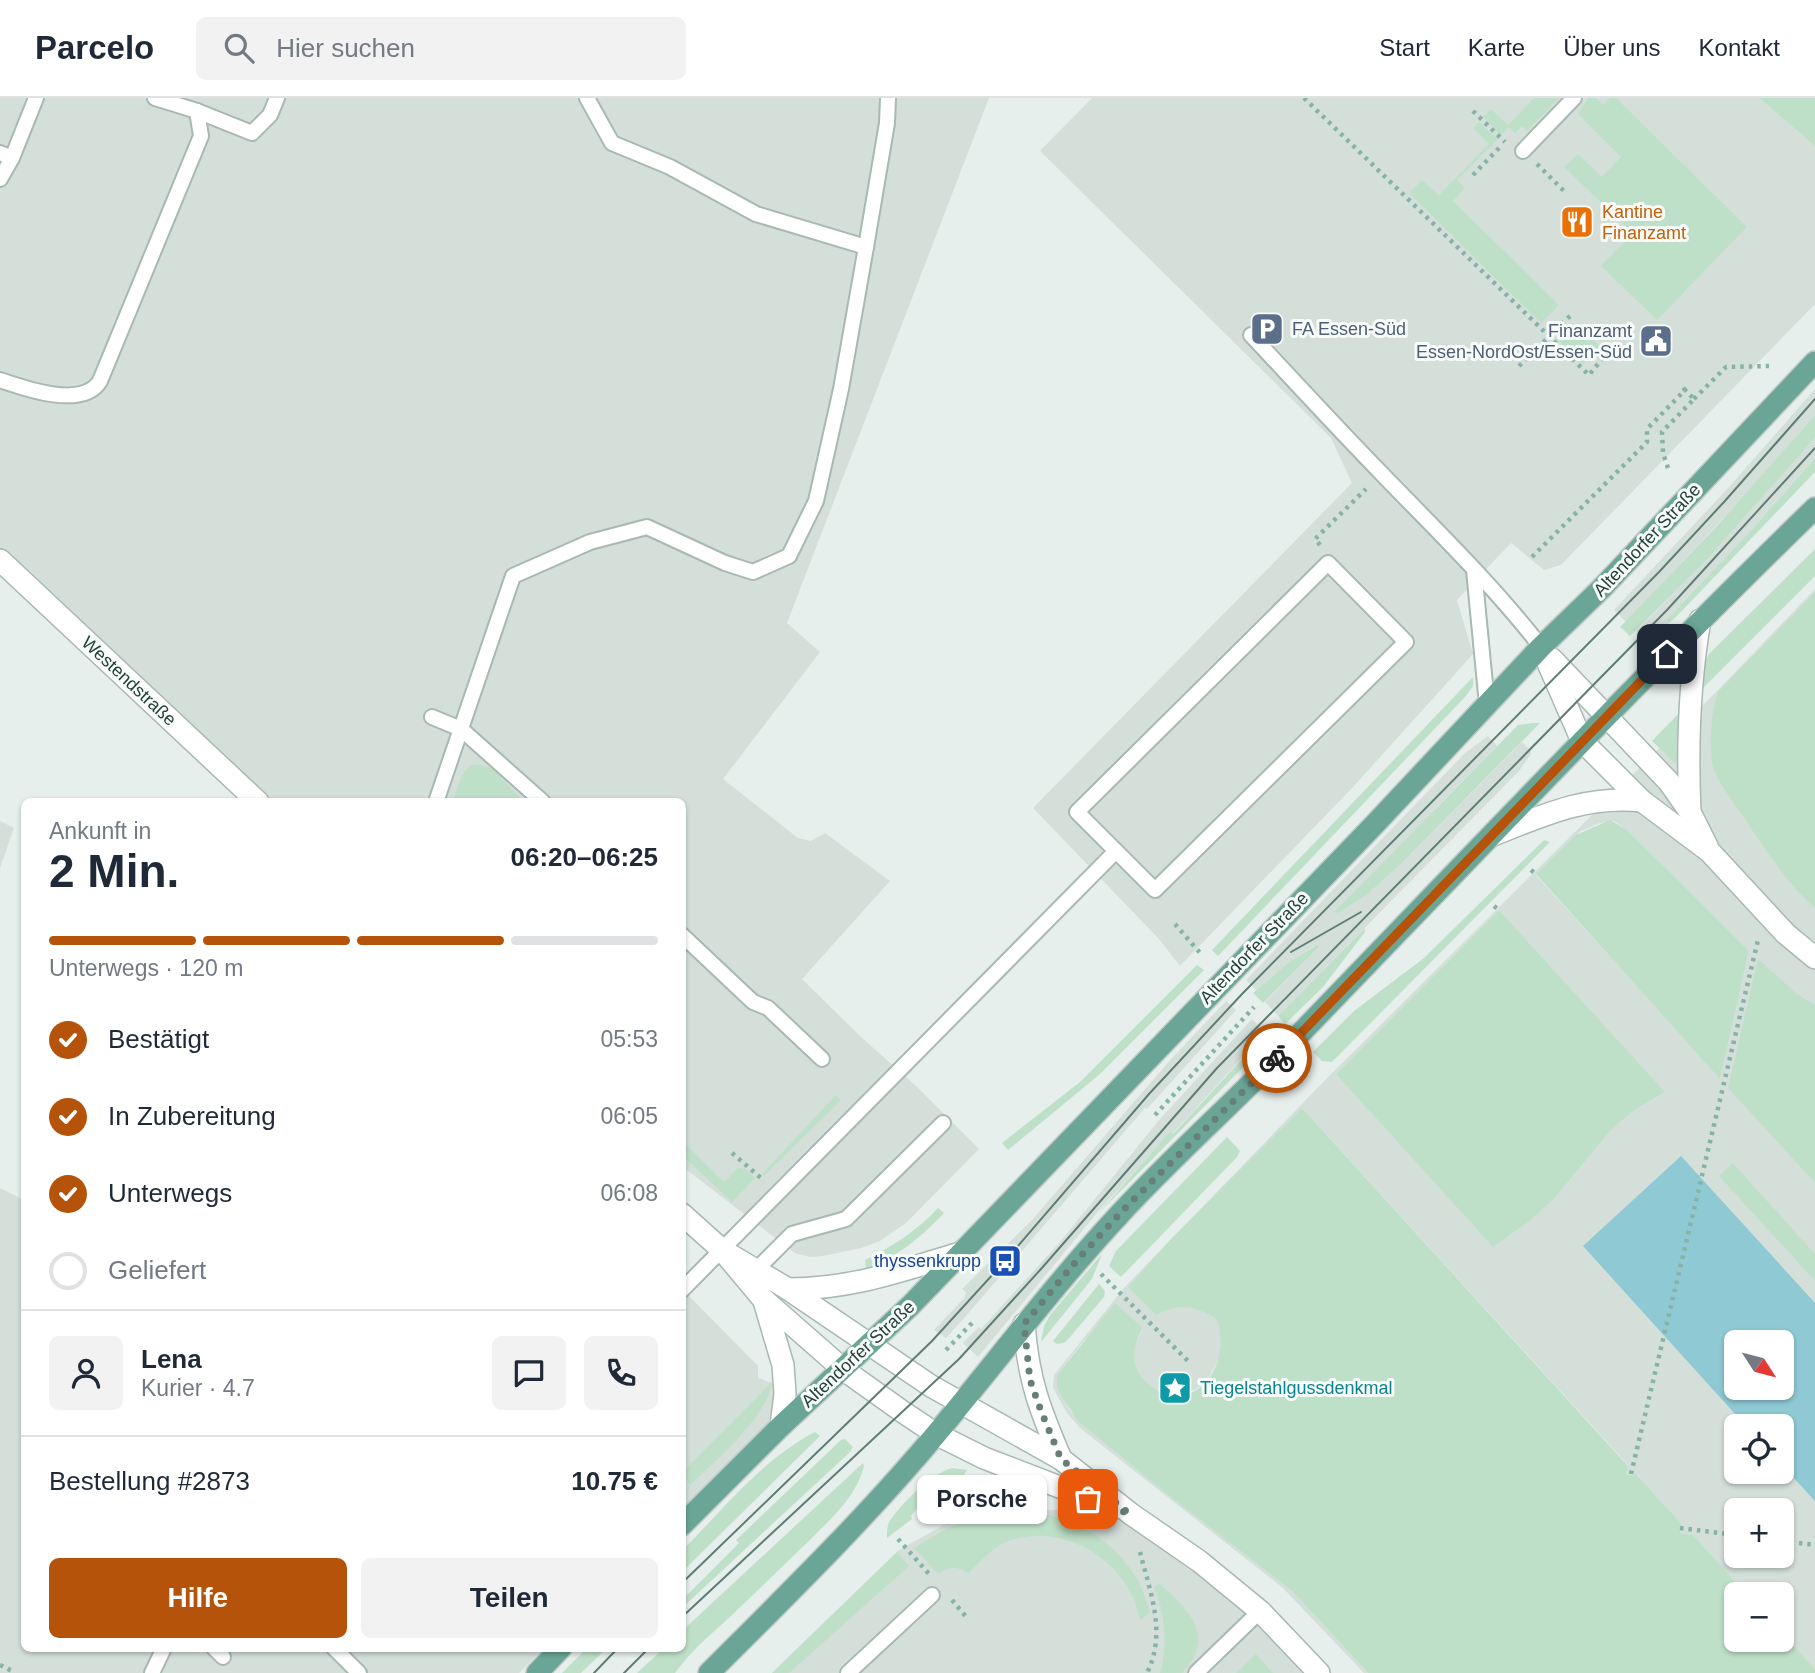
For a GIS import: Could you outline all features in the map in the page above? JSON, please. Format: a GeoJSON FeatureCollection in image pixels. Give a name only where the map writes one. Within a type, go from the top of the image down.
{"type":"FeatureCollection","features":[{"type":"Feature","properties":{"kind":"main road","name":"Altendorfer Straße"},"geometry":{"type":"LineString","coordinates":[[686,1515],[870,1345],[1541,647],[1602,588],[1815,362]]}},
{"type":"Feature","properties":{"kind":"main road"},"geometry":{"type":"LineString","coordinates":[[709,1673],[827,1557],[936,1434],[1078,1259],[1126,1207],[1290,1044],[1700,620],[1815,508]]}},
{"type":"Feature","properties":{"kind":"main road"},"geometry":{"type":"LineString","coordinates":[[537,1673],[557,1652]]}},
{"type":"Feature","properties":{"kind":"street","name":"Westendstraße"},"geometry":{"type":"LineString","coordinates":[[0,560],[254,798]]}},
{"type":"Feature","properties":{"kind":"street"},"geometry":{"type":"LineString","coordinates":[[1690,812],[1689,700],[1700,620]]}},
{"type":"Feature","properties":{"kind":"street"},"geometry":{"type":"LineString","coordinates":[[1541,647],[1669,782],[1690,812],[1710,852]]}},
{"type":"Feature","properties":{"kind":"street"},"geometry":{"type":"LineString","coordinates":[[1541,647],[1582,741],[1643,801],[1710,852],[1786,934],[1815,958]]}},
{"type":"Feature","properties":{"kind":"street"},"geometry":{"type":"LineString","coordinates":[[1493,835],[1568,807],[1597,800],[1620,798],[1643,801]]}},
{"type":"Feature","properties":{"kind":"street"},"geometry":{"type":"LineString","coordinates":[[686,1218],[751,1274],[788,1289],[961,1404],[1061,1459],[1130,1514],[1199,1561],[1259,1611],[1319,1673]]}},
{"type":"Feature","properties":{"kind":"street"},"geometry":{"type":"LineString","coordinates":[[788,1289],[816,1289],[859,1283],[960,1252]]}},
{"type":"Feature","properties":{"kind":"street"},"geometry":{"type":"LineString","coordinates":[[751,1274],[763,1299],[783,1364],[785,1394],[781,1426]]}},
{"type":"Feature","properties":{"kind":"street"},"geometry":{"type":"LineString","coordinates":[[763,1299],[844,1370],[936,1434],[984,1458],[1130,1514]]}},
{"type":"Feature","properties":{"kind":"street"},"geometry":{"type":"LineString","coordinates":[[1024,1324],[1030,1380],[1061,1459]]}},
{"type":"Feature","properties":{"kind":"lane"},"geometry":{"type":"LineString","coordinates":[[0,179],[6,156],[36,98]]}},
{"type":"Feature","properties":{"kind":"lane"},"geometry":{"type":"LineString","coordinates":[[155,98],[252,133],[270,115],[277,98]]}},
{"type":"Feature","properties":{"kind":"lane"},"geometry":{"type":"LineString","coordinates":[[587,98],[612,143],[670,167],[756,214],[866,247]]}},
{"type":"Feature","properties":{"kind":"lane"},"geometry":{"type":"LineString","coordinates":[[437,798],[513,576],[590,542],[647,527],[725,563],[753,572],[789,556],[816,501],[841,389],[887,123],[888,98]]}},
{"type":"Feature","properties":{"kind":"lane"},"geometry":{"type":"LineString","coordinates":[[1524,151],[1574,98]]}},
{"type":"Feature","properties":{"kind":"lane"},"geometry":{"type":"LineString","coordinates":[[0,380],[15,386],[72,397],[96,388],[201,136],[197,111]]}},
{"type":"Feature","properties":{"kind":"lane"},"geometry":{"type":"LineString","coordinates":[[1251,335],[1474,570],[1541,647]]}},
{"type":"Feature","properties":{"kind":"lane"},"geometry":{"type":"LineString","coordinates":[[1328,563],[1406,642],[1155,890],[1116,851],[1077,812],[1328,563]]}},
{"type":"Feature","properties":{"kind":"lane"},"geometry":{"type":"LineString","coordinates":[[1474,570],[1487,705]]}},
{"type":"Feature","properties":{"kind":"lane"},"geometry":{"type":"LineString","coordinates":[[432,717],[461,729],[539,798]]}},
{"type":"Feature","properties":{"kind":"lane"},"geometry":{"type":"LineString","coordinates":[[686,1286],[1116,851]]}},
{"type":"Feature","properties":{"kind":"lane"},"geometry":{"type":"LineString","coordinates":[[686,940],[754,1002],[768,1008],[822,1059]]}},
{"type":"Feature","properties":{"kind":"lane"},"geometry":{"type":"LineString","coordinates":[[751,1274],[792,1234],[846,1219],[943,1123]]}},
{"type":"Feature","properties":{"kind":"lane"},"geometry":{"type":"LineString","coordinates":[[848,1673],[932,1595]]}},
{"type":"Feature","properties":{"kind":"lane"},"geometry":{"type":"LineString","coordinates":[[1196,1673],[1259,1611]]}},
{"type":"Feature","properties":{"kind":"lane"},"geometry":{"type":"LineString","coordinates":[[152,1673],[162,1652]]}},
{"type":"Feature","properties":{"kind":"lane"},"geometry":{"type":"LineString","coordinates":[[338,1652],[359,1673]]}},
{"type":"Feature","properties":{"kind":"path"},"geometry":{"type":"LineString","coordinates":[[1304,98],[1589,375],[1607,353]]}},
{"type":"Feature","properties":{"kind":"path"},"geometry":{"type":"LineString","coordinates":[[1473,111],[1500,137]]}},
{"type":"Feature","properties":{"kind":"path"},"geometry":{"type":"LineString","coordinates":[[1519,366],[1570,316]]}},
{"type":"Feature","properties":{"kind":"path"},"geometry":{"type":"LineString","coordinates":[[1668,468],[1663,453],[1662,432],[1694,399],[1726,367],[1769,366]]}},
{"type":"Feature","properties":{"kind":"path"},"geometry":{"type":"LineString","coordinates":[[1532,557],[1647,442],[1647,429],[1683,388],[1694,399]]}},
{"type":"Feature","properties":{"kind":"path"},"geometry":{"type":"LineString","coordinates":[[1327,527],[1381,474]]}},
{"type":"Feature","properties":{"kind":"path"},"geometry":{"type":"LineString","coordinates":[[1494,906],[1499,910]]}},
{"type":"Feature","properties":{"kind":"path"},"geometry":{"type":"LineString","coordinates":[[1631,1475],[1765,912]]}},
{"type":"Feature","properties":{"kind":"path"},"geometry":{"type":"LineString","coordinates":[[1175,924],[1201,954]]}},
{"type":"Feature","properties":{"kind":"path"},"geometry":{"type":"LineString","coordinates":[[1155,1115],[1254,1007]]}},
{"type":"Feature","properties":{"kind":"path"},"geometry":{"type":"LineString","coordinates":[[732,1153],[776,1195]]}},
{"type":"Feature","properties":{"kind":"path"},"geometry":{"type":"LineString","coordinates":[[1101,1274],[1191,1364]]}},
{"type":"Feature","properties":{"kind":"path"},"geometry":{"type":"LineString","coordinates":[[946,1350],[973,1322]]}},
{"type":"Feature","properties":{"kind":"path"},"geometry":{"type":"LineString","coordinates":[[1680,1528],[1724,1534]]}},
{"type":"Feature","properties":{"kind":"path"},"geometry":{"type":"LineString","coordinates":[[1794,1542],[1815,1545]]}},
{"type":"Feature","properties":{"kind":"path"},"geometry":{"type":"LineString","coordinates":[[1147,1673],[1156,1646],[1157,1621],[1150,1595]]}},
{"type":"Feature","properties":{"kind":"path"},"geometry":{"type":"LineString","coordinates":[[0,1665],[14,1672]]}},
{"type":"Feature","properties":{"kind":"shaded area"},"geometry":{"type":"Polygon","coordinates":[[[0,98],[989,98],[787,623],[820,652],[723,779],[798,838],[811,841],[825,833],[890,881],[802,979],[979,1149],[906,1223],[880,1241],[823,1256],[810,1257],[795,1253],[686,1169],[686,798],[252,798],[0,567],[0,98]]]}},
{"type":"Feature","properties":{"kind":"shaded area"},"geometry":{"type":"Polygon","coordinates":[[[1092,98],[1759,98],[1815,146],[1815,304],[1561,565],[1544,570],[1511,543],[1457,600],[1473,654],[1354,786],[1180,966],[1159,939],[1033,808],[1352,483],[1331,438],[1040,151],[1092,98]]]}},
{"type":"Feature","properties":{"kind":"shaded area"},"geometry":{"type":"Polygon","coordinates":[[[1815,389],[1815,415],[1747,493],[1626,622],[1614,610],[1729,487],[1815,389]]]}},
{"type":"Feature","properties":{"kind":"shaded area"},"geometry":{"type":"Polygon","coordinates":[[[1815,438],[1815,458],[1666,620],[1669,623],[1646,641],[1636,631],[1703,564],[1815,438]]]}},
{"type":"Feature","properties":{"kind":"shaded area"},"geometry":{"type":"Polygon","coordinates":[[[1815,589],[1815,1669],[1794,1645],[1794,1582],[1736,1582],[1693,1535],[1680,1533],[1681,1523],[1636,1474],[1626,1474],[1628,1465],[1302,1108],[1156,1315],[1173,1307],[1189,1306],[1217,1320],[1221,1332],[1220,1356],[1207,1381],[1178,1397],[1159,1392],[1143,1381],[1135,1368],[1133,1349],[1143,1328],[1085,1339],[1057,1375],[1057,1387],[1071,1412],[1168,1495],[1292,1591],[1368,1673],[1364,1673],[1283,1588],[1080,1428],[1067,1413],[1053,1388],[1054,1375],[1123,1289],[1331,1074],[1714,694],[1815,589]],[[1614,821],[1600,823],[1581,831],[1536,875],[1720,1078],[1749,951],[1627,830],[1614,821]],[[1499,910],[1336,1074],[1532,1219],[1554,1199],[1611,1130],[1636,1109],[1664,1092],[1499,910]]]}},
{"type":"Feature","properties":{"kind":"shaded area"},"geometry":{"type":"Polygon","coordinates":[[[1488,736],[1497,746],[1435,809],[1369,893],[1522,742],[1531,754],[1519,771],[1278,1016],[1265,1002],[1319,947],[1314,946],[1290,961],[1256,990],[1246,980],[1465,753],[1488,736]]]}},
{"type":"Feature","properties":{"kind":"shaded area"},"geometry":{"type":"Polygon","coordinates":[[[0,821],[14,828],[0,868],[0,821]]]}},
{"type":"Feature","properties":{"kind":"shaded area"},"geometry":{"type":"Polygon","coordinates":[[[1226,1001],[1236,1010],[1147,1109],[1145,1108],[966,1316],[946,1338],[934,1330],[964,1298],[966,1292],[962,1289],[1032,1220],[1172,1058],[1226,1001]]]}},
{"type":"Feature","properties":{"kind":"shaded area"},"geometry":{"type":"Polygon","coordinates":[[[1252,1019],[1265,1033],[1097,1213],[978,1357],[963,1343],[979,1327],[981,1329],[1060,1242],[1160,1119],[1252,1019]]]}},
{"type":"Feature","properties":{"kind":"shaded area"},"geometry":{"type":"Polygon","coordinates":[[[0,1188],[21,1198],[21,1652],[540,1652],[519,1673],[0,1673],[0,1188]]]}},
{"type":"Feature","properties":{"kind":"shaded area"},"geometry":{"type":"Polygon","coordinates":[[[686,1293],[758,1366],[758,1378],[775,1384],[785,1416],[686,1510],[686,1293]]]}},
{"type":"Feature","properties":{"kind":"shaded area"},"geometry":{"type":"Polygon","coordinates":[[[989,1507],[1048,1510],[1106,1507],[1197,1565],[1315,1673],[772,1673],[899,1550],[951,1521],[989,1507]]]}},
{"type":"Feature","properties":{"kind":"green space"},"geometry":{"type":"Polygon","coordinates":[[[1534,98],[1559,98],[1527,131],[1522,126],[1515,133],[1509,127],[1501,135],[1483,117],[1491,109],[1508,125],[1534,98]]]}},
{"type":"Feature","properties":{"kind":"green space"},"geometry":{"type":"Polygon","coordinates":[[[1588,98],[1596,98],[1603,105],[1610,98],[1616,98],[1747,227],[1657,320],[1601,266],[1633,233],[1564,167],[1578,154],[1602,177],[1621,157],[1578,114],[1588,98]]]}},
{"type":"Feature","properties":{"kind":"green space"},"geometry":{"type":"Polygon","coordinates":[[[1759,98],[1815,98],[1815,146],[1759,98]]]}},
{"type":"Feature","properties":{"kind":"green space"},"geometry":{"type":"Polygon","coordinates":[[[1479,122],[1498,139],[1457,180],[1465,188],[1453,201],[1559,305],[1541,323],[1409,193],[1422,180],[1439,195],[1489,144],[1473,128],[1479,122]]]}},
{"type":"Feature","properties":{"kind":"green space"},"geometry":{"type":"Polygon","coordinates":[[[1577,323],[1601,347],[1583,364],[1559,341],[1577,323]]]}},
{"type":"Feature","properties":{"kind":"green space"},"geometry":{"type":"Polygon","coordinates":[[[1815,415],[1815,438],[1703,564],[1630,636],[1620,627],[1716,527],[1815,415]]]}},
{"type":"Feature","properties":{"kind":"green space"},"geometry":{"type":"Polygon","coordinates":[[[1815,458],[1815,472],[1669,623],[1666,620],[1815,458]]]}},
{"type":"Feature","properties":{"kind":"green space"},"geometry":{"type":"Polygon","coordinates":[[[1815,549],[1815,576],[1703,688],[1705,663],[1709,654],[1815,549]]]}},
{"type":"Feature","properties":{"kind":"green space"},"geometry":{"type":"Polygon","coordinates":[[[1815,592],[1815,908],[1785,876],[1723,788],[1712,763],[1711,742],[1712,718],[1719,691],[1815,592]]]}},
{"type":"Feature","properties":{"kind":"green space"},"geometry":{"type":"Polygon","coordinates":[[[1473,677],[1473,686],[1465,697],[1218,956],[1212,950],[1473,677]]]}},
{"type":"Feature","properties":{"kind":"green space"},"geometry":{"type":"Polygon","coordinates":[[[1680,712],[1678,760],[1675,763],[1652,741],[1680,712]]]}},
{"type":"Feature","properties":{"kind":"green space"},"geometry":{"type":"Polygon","coordinates":[[[1540,723],[1401,864],[1369,893],[1338,913],[1334,912],[1518,725],[1540,723]]]}},
{"type":"Feature","properties":{"kind":"green space"},"geometry":{"type":"Polygon","coordinates":[[[474,764],[492,768],[520,798],[454,798],[469,767],[474,764]]]}},
{"type":"Feature","properties":{"kind":"green space"},"geometry":{"type":"Polygon","coordinates":[[[1610,820],[1627,830],[1749,951],[1720,1079],[1536,874],[1576,835],[1610,820]]]}},
{"type":"Feature","properties":{"kind":"green space"},"geometry":{"type":"Polygon","coordinates":[[[1544,840],[1550,842],[1332,1062],[1322,1061],[1313,1052],[1354,1011],[1424,958],[1544,840]]]}},
{"type":"Feature","properties":{"kind":"green space"},"geometry":{"type":"Polygon","coordinates":[[[1499,910],[1665,1092],[1636,1109],[1611,1130],[1554,1199],[1532,1219],[1493,1247],[1336,1074],[1499,910]]]}},
{"type":"Feature","properties":{"kind":"green space"},"geometry":{"type":"Polygon","coordinates":[[[1365,928],[1365,932],[1323,987],[1285,1024],[1278,1016],[1365,928]]]}},
{"type":"Feature","properties":{"kind":"green space"},"geometry":{"type":"Polygon","coordinates":[[[1317,945],[1319,947],[1263,1003],[1253,993],[1290,961],[1317,945]]]}},
{"type":"Feature","properties":{"kind":"green space"},"geometry":{"type":"Polygon","coordinates":[[[1758,959],[1797,994],[1815,1005],[1815,1183],[1728,1088],[1758,959]]]}},
{"type":"Feature","properties":{"kind":"green space"},"geometry":{"type":"Polygon","coordinates":[[[1197,965],[1204,970],[1100,1074],[1008,1150],[1002,1143],[1080,1082],[1197,965]]]}},
{"type":"Feature","properties":{"kind":"green space"},"geometry":{"type":"Polygon","coordinates":[[[1267,1032],[1272,1038],[1097,1215],[1170,1132],[1173,1134],[1267,1032]]]}},
{"type":"Feature","properties":{"kind":"green space"},"geometry":{"type":"Polygon","coordinates":[[[836,1095],[839,1102],[764,1176],[762,1174],[836,1095]]]}},
{"type":"Feature","properties":{"kind":"green space"},"geometry":{"type":"Polygon","coordinates":[[[1302,1108],[1628,1466],[1626,1474],[1635,1473],[1681,1523],[1680,1533],[1693,1535],[1736,1582],[1724,1582],[1724,1652],[1794,1652],[1794,1645],[1815,1669],[1815,1673],[1368,1673],[1292,1591],[1078,1421],[1060,1394],[1057,1375],[1115,1303],[1143,1328],[1134,1353],[1137,1368],[1146,1382],[1162,1394],[1175,1396],[1191,1393],[1209,1378],[1219,1356],[1220,1332],[1217,1320],[1202,1311],[1187,1307],[1156,1315],[1128,1287],[1171,1239],[1302,1108]]]}},
{"type":"Feature","properties":{"kind":"green space"},"geometry":{"type":"Polygon","coordinates":[[[1227,1137],[1240,1151],[1237,1157],[1121,1277],[1109,1266],[1116,1251],[1227,1137]]]}},
{"type":"Feature","properties":{"kind":"green space"},"geometry":{"type":"Polygon","coordinates":[[[686,1145],[724,1182],[738,1168],[745,1169],[755,1178],[732,1202],[686,1159],[686,1145]]]}},
{"type":"Feature","properties":{"kind":"green space"},"geometry":{"type":"Polygon","coordinates":[[[1733,1163],[1815,1254],[1815,1281],[1719,1176],[1733,1163]]]}},
{"type":"Feature","properties":{"kind":"green space"},"geometry":{"type":"Polygon","coordinates":[[[938,1208],[944,1213],[918,1238],[899,1252],[866,1268],[865,1260],[904,1237],[938,1208]]]}},
{"type":"Feature","properties":{"kind":"green space"},"geometry":{"type":"Polygon","coordinates":[[[1102,1254],[1092,1279],[1041,1342],[1044,1326],[1050,1315],[1102,1254]]]}},
{"type":"Feature","properties":{"kind":"green space"},"geometry":{"type":"Polygon","coordinates":[[[1099,1284],[1105,1291],[1104,1297],[1064,1343],[1057,1344],[1053,1341],[1099,1284]]]}},
{"type":"Feature","properties":{"kind":"green space"},"geometry":{"type":"Polygon","coordinates":[[[772,1382],[768,1396],[751,1423],[691,1485],[686,1480],[686,1469],[772,1382]]]}},
{"type":"Feature","properties":{"kind":"green space"},"geometry":{"type":"Polygon","coordinates":[[[815,1432],[820,1436],[686,1568],[686,1547],[761,1470],[815,1432]]]}},
{"type":"Feature","properties":{"kind":"green space"},"geometry":{"type":"Polygon","coordinates":[[[845,1439],[853,1447],[850,1452],[686,1604],[686,1596],[739,1543],[736,1540],[845,1439]]]}},
{"type":"Feature","properties":{"kind":"green space"},"geometry":{"type":"Polygon","coordinates":[[[863,1463],[856,1487],[836,1514],[702,1643],[675,1673],[637,1673],[660,1652],[686,1652],[686,1627],[863,1463]]]}},
{"type":"Feature","properties":{"kind":"green space"},"geometry":{"type":"Polygon","coordinates":[[[952,1468],[967,1470],[958,1484],[938,1500],[928,1494],[911,1516],[912,1519],[887,1538],[889,1522],[901,1507],[935,1476],[952,1468]]]}},
{"type":"Feature","properties":{"kind":"green space"},"geometry":{"type":"Polygon","coordinates":[[[1017,1510],[1069,1521],[1099,1538],[1113,1549],[1136,1577],[1150,1613],[1140,1620],[1134,1600],[1124,1582],[1111,1566],[1095,1553],[1056,1538],[1036,1536],[1008,1541],[989,1553],[968,1573],[953,1568],[938,1574],[914,1548],[975,1517],[1017,1510]]]}},
{"type":"Feature","properties":{"kind":"green space"},"geometry":{"type":"Polygon","coordinates":[[[897,1552],[909,1566],[789,1673],[772,1673],[897,1552]]]}},
{"type":"Feature","properties":{"kind":"green space"},"geometry":{"type":"Polygon","coordinates":[[[1158,1584],[1189,1614],[1198,1636],[1192,1660],[1182,1673],[1160,1673],[1164,1633],[1163,1617],[1154,1587],[1158,1584]]]}},
{"type":"Feature","properties":{"kind":"green space"},"geometry":{"type":"Polygon","coordinates":[[[583,1652],[603,1652],[581,1673],[562,1673],[583,1652]]]}},
{"type":"Feature","properties":{"kind":"green space"},"geometry":{"type":"Polygon","coordinates":[[[1256,1654],[1273,1673],[1236,1673],[1256,1654]]]}},
{"type":"Feature","properties":{"kind":"water"},"geometry":{"type":"Polygon","coordinates":[[[1681,1156],[1815,1303],[1815,1501],[1794,1478],[1794,1414],[1735,1414],[1583,1246],[1681,1156]]]}},
{"type":"Feature","properties":{"kind":"tram line"},"geometry":{"type":"LineString","coordinates":[[686,1579],[932,1341],[1149,1094],[1242,994],[1659,572],[1815,399]]}},
{"type":"Feature","properties":{"kind":"tram line"},"geometry":{"type":"LineString","coordinates":[[686,1613],[959,1359],[1217,1068],[1667,610],[1815,448]]}},
{"type":"Feature","properties":{"kind":"tram line"},"geometry":{"type":"LineString","coordinates":[[1291,952],[1361,912]]}},
{"type":"Feature","properties":{"kind":"tram line"},"geometry":{"type":"LineString","coordinates":[[594,1673],[614,1652]]}},
{"type":"Feature","properties":{"kind":"tram line"},"geometry":{"type":"LineString","coordinates":[[624,1673],[645,1652]]}},
{"type":"Feature","properties":{"kind":"way so far"},"geometry":{"type":"LineString","coordinates":[[1088,1499],[1130,1514],[1061,1459],[1030,1380],[1024,1324],[1126,1207],[1277,1058]]}},
{"type":"Feature","properties":{"kind":"place","name":"Kantine Finanzamt"},"geometry":{"type":"Point","coordinates":[1577,222]}},
{"type":"Feature","properties":{"kind":"place","name":"FA Essen-Süd"},"geometry":{"type":"Point","coordinates":[1267,329]}},
{"type":"Feature","properties":{"kind":"place","name":"Finanzamt Essen-NordOst/Essen-Süd"},"geometry":{"type":"Point","coordinates":[1656,341]}},
{"type":"Feature","properties":{"kind":"place","name":"thyssenkrupp"},"geometry":{"type":"Point","coordinates":[1005,1261]}},
{"type":"Feature","properties":{"kind":"place","name":"Tiegelstahlgussdenkmal"},"geometry":{"type":"Point","coordinates":[1175,1388]}},
{"type":"Feature","properties":{"kind":"place","name":"Porsche"},"geometry":{"type":"Point","coordinates":[1088,1499]}},
{"type":"Feature","properties":{"kind":"route"},"geometry":{"type":"LineString","coordinates":[[1277,1058],[1667,654]]}}]}
